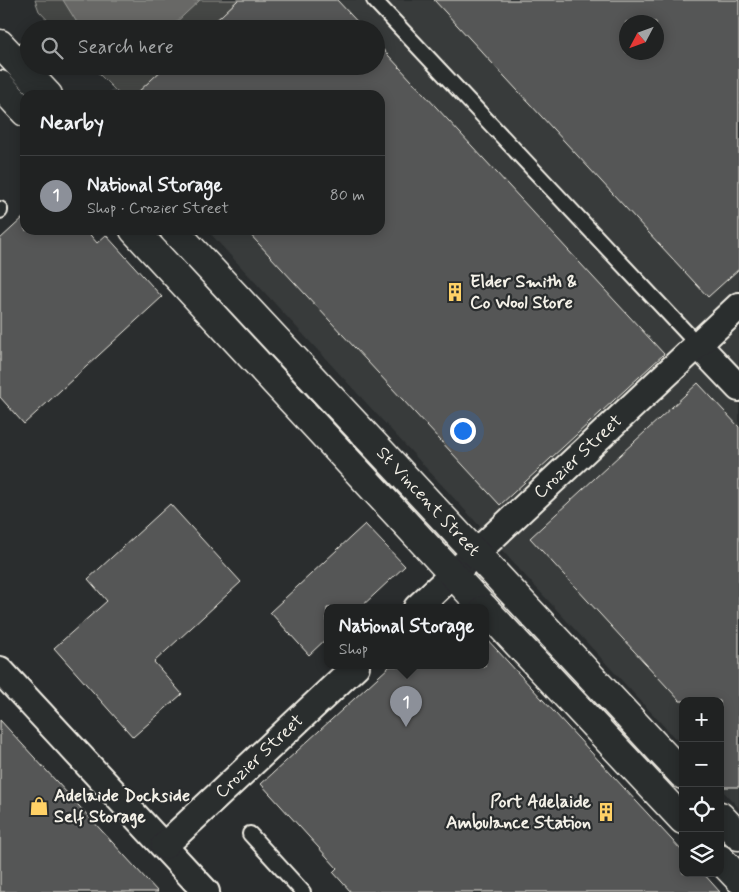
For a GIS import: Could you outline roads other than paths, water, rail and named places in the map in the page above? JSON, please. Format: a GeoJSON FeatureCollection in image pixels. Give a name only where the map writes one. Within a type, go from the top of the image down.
{"type":"FeatureCollection","features":[{"type":"Feature","properties":{"kind":"main road"},"geometry":{"type":"LineString","coordinates":[[0,44],[20,65]]}},
{"type":"Feature","properties":{"kind":"main road"},"geometry":{"type":"LineString","coordinates":[[29,75],[43,90]]}},
{"type":"Feature","properties":{"kind":"main road"},"geometry":{"type":"LineString","coordinates":[[0,85],[20,107]]}},
{"type":"Feature","properties":{"kind":"main road","name":"St Vincent Street"},"geometry":{"type":"LineString","coordinates":[[139,235],[481,604]]}},
{"type":"Feature","properties":{"kind":"main road","name":"St Vincent Street"},"geometry":{"type":"LineString","coordinates":[[179,235],[679,771]]}},
{"type":"Feature","properties":{"kind":"main road","name":"St Vincent Street"},"geometry":{"type":"LineString","coordinates":[[489,612],[679,816]]}},
{"type":"Feature","properties":{"kind":"main road"},"geometry":{"type":"LineString","coordinates":[[724,820],[739,836]]}},
{"type":"Feature","properties":{"kind":"main road"},"geometry":{"type":"LineString","coordinates":[[724,864],[739,879]]}},
{"type":"Feature","properties":{"kind":"street","name":"Crozier Street"},"geometry":{"type":"LineString","coordinates":[[421,604],[739,306]]}},
{"type":"Feature","properties":{"kind":"street"},"geometry":{"type":"LineString","coordinates":[[698,345],[739,388]]}},
{"type":"Feature","properties":{"kind":"street","name":"Crozier Street"},"geometry":{"type":"LineString","coordinates":[[164,846],[353,669]]}},
{"type":"Feature","properties":{"kind":"street"},"geometry":{"type":"LineString","coordinates":[[0,670],[206,892]]}},
{"type":"Feature","properties":{"kind":"lane"},"geometry":{"type":"LineString","coordinates":[[374,0],[698,345]]}},
{"type":"Feature","properties":{"kind":"lane"},"geometry":{"type":"LineString","coordinates":[[250,834],[302,892]]}},
{"type":"Feature","properties":{"kind":"place","name":"Elder Smith & Co Wool Store"},"geometry":{"type":"Point","coordinates":[455,292]}},
{"type":"Feature","properties":{"kind":"place","name":"National Storage"},"geometry":{"type":"Point","coordinates":[406,727]}},
{"type":"Feature","properties":{"kind":"place","name":"Adelaide Dockside Self Storage"},"geometry":{"type":"Point","coordinates":[39,806]}},
{"type":"Feature","properties":{"kind":"place","name":"Port Adelaide Ambulance Station"},"geometry":{"type":"Point","coordinates":[606,812]}}]}
